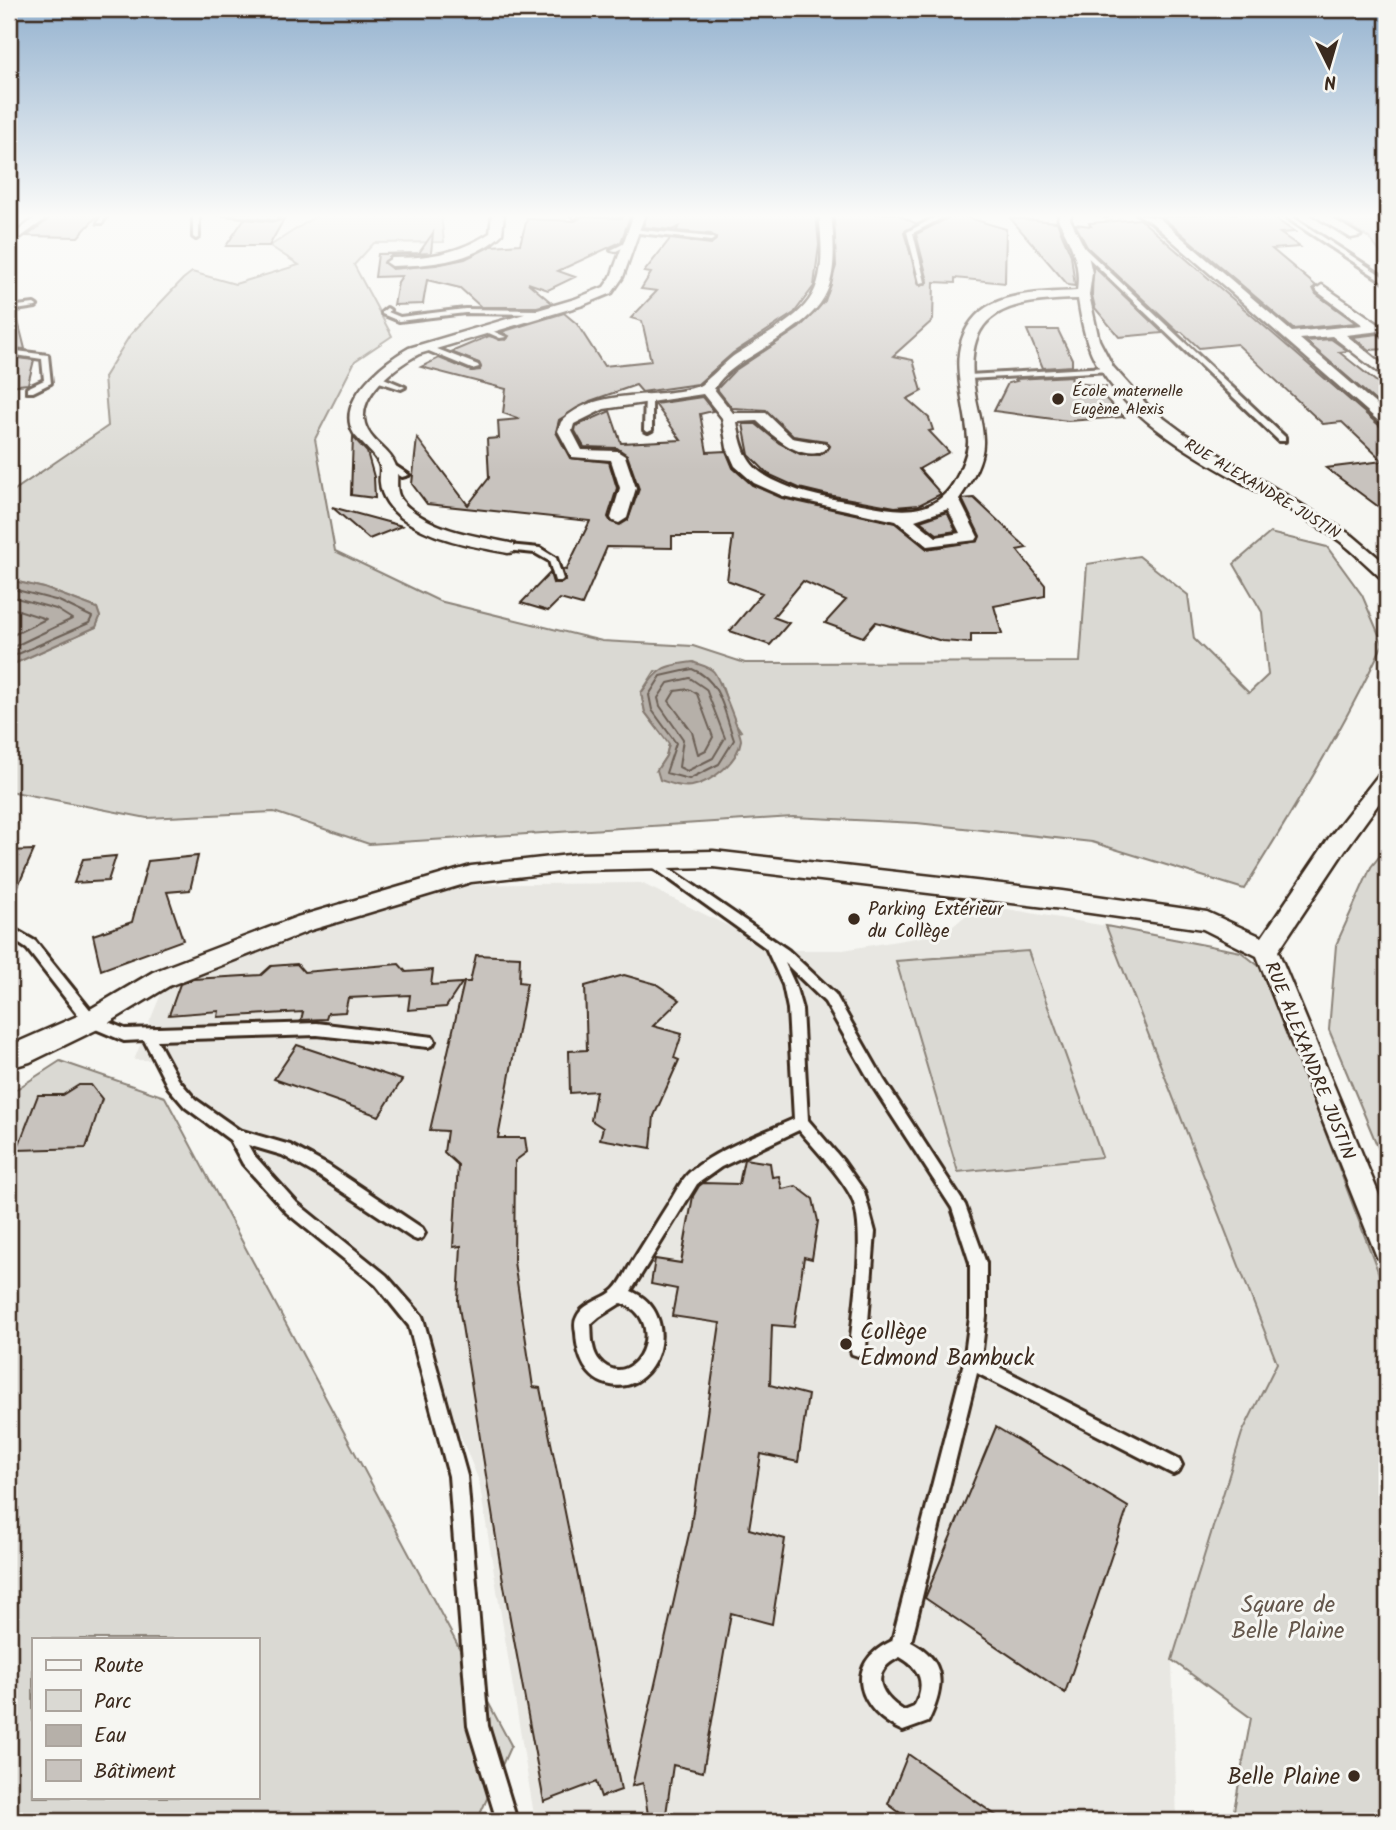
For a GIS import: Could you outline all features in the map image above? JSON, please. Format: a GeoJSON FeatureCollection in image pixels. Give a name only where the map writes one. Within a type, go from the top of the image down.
{"type":"FeatureCollection","features":[{"type":"Feature","properties":{"kind":"street"},"geometry":{"type":"LineString","coordinates":[[508,548],[450,534],[411,519],[397,505],[388,488],[388,465],[360,431],[357,418],[362,401],[376,378],[402,357],[537,312],[585,299]]}},
{"type":"Feature","properties":{"kind":"street"},"geometry":{"type":"LineString","coordinates":[[707,389],[717,372],[798,322],[819,299]]}},
{"type":"Feature","properties":{"kind":"street"},"geometry":{"type":"LineString","coordinates":[[707,389],[729,418],[738,457],[743,466],[759,480],[789,493],[901,517],[939,508],[950,498],[969,466],[976,442],[965,349],[973,328],[990,310],[1020,299]]}},
{"type":"Feature","properties":{"kind":"street","name":"RUE ALEXANDRE JUSTIN"},"geometry":{"type":"LineString","coordinates":[[1084,299],[1092,340],[1107,369],[1145,411],[1180,437],[1347,539],[1387,574]]}},
{"type":"Feature","properties":{"kind":"street"},"geometry":{"type":"LineString","coordinates":[[1245,299],[1387,421]]}},
{"type":"Feature","properties":{"kind":"street"},"geometry":{"type":"LineString","coordinates":[[1287,336],[1375,327],[1337,299]]}},
{"type":"Feature","properties":{"kind":"street"},"geometry":{"type":"LineString","coordinates":[[1335,332],[1377,367]]}},
{"type":"Feature","properties":{"kind":"street"},"geometry":{"type":"LineString","coordinates":[[619,518],[628,488],[617,456],[577,454],[565,428],[568,422],[593,407],[648,396],[707,389]]}},
{"type":"Feature","properties":{"kind":"street"},"geometry":{"type":"LineString","coordinates":[[729,418],[761,416],[787,440],[805,447],[821,447]]}},
{"type":"Feature","properties":{"kind":"street"},"geometry":{"type":"LineString","coordinates":[[901,517],[933,542],[970,537],[950,498]]}},
{"type":"Feature","properties":{"kind":"street","name":"RUE ALEXANDRE JUSTIN"},"geometry":{"type":"LineString","coordinates":[[1387,778],[1337,844],[1266,950],[1387,1247]]}},
{"type":"Feature","properties":{"kind":"street"},"geometry":{"type":"LineString","coordinates":[[9,1057],[91,1021],[160,979],[306,923],[429,885],[485,872],[578,862],[727,861],[1062,900],[1207,921],[1266,950]]}},
{"type":"Feature","properties":{"kind":"lane"},"geometry":{"type":"LineString","coordinates":[[1135,299],[1282,439]]}},
{"type":"Feature","properties":{"kind":"lane"},"geometry":{"type":"LineString","coordinates":[[9,309],[34,306]]}},
{"type":"Feature","properties":{"kind":"lane"},"geometry":{"type":"LineString","coordinates":[[387,310],[384,313],[400,319],[465,311],[537,312]]}},
{"type":"Feature","properties":{"kind":"lane"},"geometry":{"type":"LineString","coordinates":[[484,329],[502,337]]}},
{"type":"Feature","properties":{"kind":"lane"},"geometry":{"type":"LineString","coordinates":[[427,347],[475,367]]}},
{"type":"Feature","properties":{"kind":"lane"},"geometry":{"type":"LineString","coordinates":[[9,352],[45,357],[48,381],[30,390]]}},
{"type":"Feature","properties":{"kind":"lane"},"geometry":{"type":"LineString","coordinates":[[968,377],[1107,369]]}},
{"type":"Feature","properties":{"kind":"lane"},"geometry":{"type":"LineString","coordinates":[[376,378],[401,387]]}},
{"type":"Feature","properties":{"kind":"lane"},"geometry":{"type":"LineString","coordinates":[[648,396],[648,430]]}},
{"type":"Feature","properties":{"kind":"lane"},"geometry":{"type":"LineString","coordinates":[[388,465],[405,475]]}},
{"type":"Feature","properties":{"kind":"lane"},"geometry":{"type":"LineString","coordinates":[[508,548],[537,550],[553,560],[558,579]]}},
{"type":"Feature","properties":{"kind":"lane"},"geometry":{"type":"LineString","coordinates":[[651,860],[771,946],[830,998],[879,1084],[958,1205],[978,1263],[978,1317],[972,1362],[900,1647]]}},
{"type":"Feature","properties":{"kind":"lane"},"geometry":{"type":"LineString","coordinates":[[9,931],[31,945],[91,1021],[124,1035],[317,1029],[428,1041]]}},
{"type":"Feature","properties":{"kind":"lane"},"geometry":{"type":"LineString","coordinates":[[771,946],[789,985],[795,1009],[801,1122],[859,1196],[867,1232],[858,1348]]}},
{"type":"Feature","properties":{"kind":"lane"},"geometry":{"type":"LineString","coordinates":[[148,1035],[181,1093],[235,1135],[285,1150],[324,1171],[417,1233]]}},
{"type":"Feature","properties":{"kind":"lane"},"geometry":{"type":"LineString","coordinates":[[620,1294],[639,1301],[649,1312],[654,1342],[648,1360],[638,1372],[609,1379],[593,1368],[585,1355],[583,1321],[620,1294],[692,1179],[716,1162],[801,1122]]}},
{"type":"Feature","properties":{"kind":"lane"},"geometry":{"type":"LineString","coordinates":[[235,1135],[248,1159],[292,1208],[381,1280],[416,1322],[458,1476],[478,1726],[507,1821]]}},
{"type":"Feature","properties":{"kind":"lane"},"geometry":{"type":"LineString","coordinates":[[972,1362],[1172,1465]]}},
{"type":"Feature","properties":{"kind":"shaded area","name":"Collège Edmond Bambuck"},"geometry":{"type":"Polygon","coordinates":[[[641,883],[777,950],[843,950],[945,933],[979,904],[1106,926],[1277,1363],[1242,1433],[1172,1660],[1177,1821],[535,1821],[479,1481],[415,1325],[161,1060],[134,1060],[167,979],[428,885],[641,883]]]}},
{"type":"Feature","properties":{"kind":"green space"},"geometry":{"type":"Polygon","coordinates":[[[164,299],[372,299],[392,336],[355,361],[315,439],[335,551],[439,601],[602,641],[693,646],[745,663],[1080,662],[1087,564],[1139,556],[1188,595],[1194,639],[1249,693],[1268,675],[1262,612],[1234,564],[1270,533],[1327,547],[1362,595],[1383,644],[1335,738],[1244,889],[1092,842],[917,823],[793,817],[369,844],[274,812],[147,818],[9,791],[9,666],[96,627],[100,617],[97,608],[44,588],[9,580],[9,494],[108,426],[104,377],[130,335],[164,299]],[[655,671],[641,693],[645,712],[669,744],[666,756],[657,770],[741,731],[732,718],[721,683],[655,671]]]}},
{"type":"Feature","properties":{"kind":"green space"},"geometry":{"type":"Polygon","coordinates":[[[1387,847],[1387,1169],[1329,1030],[1336,945],[1371,867],[1387,847]]]}},
{"type":"Feature","properties":{"kind":"green space","name":"Square de Belle Plaine"},"geometry":{"type":"Polygon","coordinates":[[[1106,926],[1241,952],[1264,970],[1387,1295],[1387,1821],[1232,1821],[1251,1718],[1172,1660],[1242,1433],[1277,1363],[1106,926]]]}},
{"type":"Feature","properties":{"kind":"green space"},"geometry":{"type":"Polygon","coordinates":[[[1028,951],[1102,1157],[958,1172],[896,961],[1028,951]]]}},
{"type":"Feature","properties":{"kind":"green space"},"geometry":{"type":"Polygon","coordinates":[[[60,1061],[165,1097],[511,1745],[477,1821],[9,1821],[9,1094],[60,1061]]]}},
{"type":"Feature","properties":{"kind":"water"},"geometry":{"type":"Polygon","coordinates":[[[9,580],[44,588],[97,608],[100,617],[96,627],[9,666],[9,580]]]}},
{"type":"Feature","properties":{"kind":"water"},"geometry":{"type":"Polygon","coordinates":[[[693,662],[709,668],[716,675],[741,740],[735,756],[723,770],[700,784],[684,786],[660,780],[657,770],[666,756],[669,744],[645,712],[641,693],[652,678],[667,667],[693,662]]]}},
{"type":"Feature","properties":{"kind":"building"},"geometry":{"type":"Polygon","coordinates":[[[395,299],[424,299],[423,304],[394,305],[395,299]]]}},
{"type":"Feature","properties":{"kind":"building"},"geometry":{"type":"Polygon","coordinates":[[[473,299],[548,299],[552,303],[537,307],[481,307],[473,299]]]}},
{"type":"Feature","properties":{"kind":"building"},"geometry":{"type":"Polygon","coordinates":[[[649,299],[804,299],[794,313],[733,353],[698,384],[642,392],[636,385],[590,401],[559,420],[556,432],[570,458],[609,462],[617,488],[608,517],[611,522],[620,525],[628,520],[639,489],[627,455],[617,448],[584,447],[575,431],[576,426],[610,411],[621,443],[681,440],[655,404],[702,397],[713,411],[700,414],[707,452],[726,451],[733,468],[752,485],[782,498],[895,523],[927,549],[978,541],[980,536],[962,499],[974,498],[1027,548],[1017,550],[1045,585],[1045,596],[994,606],[1002,634],[971,634],[971,643],[942,641],[876,622],[863,637],[825,623],[846,600],[803,581],[773,617],[789,623],[770,645],[730,631],[762,593],[727,580],[733,536],[672,536],[672,548],[607,547],[582,605],[560,599],[548,611],[521,603],[550,573],[553,583],[565,581],[562,569],[566,570],[590,521],[427,504],[412,484],[417,438],[468,505],[489,478],[487,439],[499,438],[498,421],[520,419],[503,413],[506,389],[421,367],[439,358],[471,371],[480,370],[479,363],[451,352],[489,336],[506,340],[509,336],[501,332],[564,313],[577,324],[604,366],[651,361],[642,321],[631,318],[649,299]]]}},
{"type":"Feature","properties":{"kind":"building"},"geometry":{"type":"Polygon","coordinates":[[[934,299],[933,320],[893,356],[913,360],[922,391],[907,399],[929,418],[933,430],[929,431],[949,452],[919,469],[941,494],[919,505],[895,507],[828,495],[799,488],[768,474],[749,455],[743,424],[756,424],[779,443],[800,454],[820,455],[830,446],[826,441],[793,436],[766,410],[732,408],[717,389],[734,371],[799,328],[825,301],[934,299]]]}},
{"type":"Feature","properties":{"kind":"building"},"geometry":{"type":"Polygon","coordinates":[[[1093,299],[1128,299],[1163,333],[1119,337],[1095,308],[1093,299]]]}},
{"type":"Feature","properties":{"kind":"building"},"geometry":{"type":"Polygon","coordinates":[[[1143,299],[1233,299],[1380,426],[1387,427],[1387,513],[1326,468],[1383,461],[1342,422],[1323,424],[1237,344],[1199,348],[1182,332],[1178,332],[1143,299]]]}},
{"type":"Feature","properties":{"kind":"building"},"geometry":{"type":"Polygon","coordinates":[[[1258,299],[1323,299],[1356,323],[1293,329],[1258,299]]]}},
{"type":"Feature","properties":{"kind":"building"},"geometry":{"type":"Polygon","coordinates":[[[16,313],[25,349],[9,348],[9,314],[16,313]]]}},
{"type":"Feature","properties":{"kind":"building"},"geometry":{"type":"Polygon","coordinates":[[[1027,330],[1058,330],[1072,359],[1072,366],[1043,368],[1027,330]]]}},
{"type":"Feature","properties":{"kind":"building"},"geometry":{"type":"Polygon","coordinates":[[[1378,334],[1387,342],[1387,349],[1369,350],[1353,337],[1378,334]]]}},
{"type":"Feature","properties":{"kind":"building"},"geometry":{"type":"Polygon","coordinates":[[[1331,339],[1348,351],[1339,352],[1387,390],[1387,411],[1306,341],[1331,339]]]}},
{"type":"Feature","properties":{"kind":"building"},"geometry":{"type":"Polygon","coordinates":[[[9,357],[34,360],[28,384],[9,386],[9,357]]]}},
{"type":"Feature","properties":{"kind":"building","name":"École maternelle Eugène Alexis"},"geometry":{"type":"Polygon","coordinates":[[[1072,376],[1071,382],[1106,387],[1103,396],[1124,417],[1068,421],[994,411],[1008,383],[1017,381],[1015,379],[1072,376]]]}},
{"type":"Feature","properties":{"kind":"building"},"geometry":{"type":"Polygon","coordinates":[[[353,437],[367,452],[374,477],[375,498],[351,495],[353,437]]]}},
{"type":"Feature","properties":{"kind":"building"},"geometry":{"type":"Polygon","coordinates":[[[332,507],[402,526],[369,539],[332,507]]]}},
{"type":"Feature","properties":{"kind":"building"},"geometry":{"type":"Polygon","coordinates":[[[947,512],[956,531],[937,534],[920,521],[947,512]]]}},
{"type":"Feature","properties":{"kind":"building"},"geometry":{"type":"Polygon","coordinates":[[[34,850],[9,906],[9,851],[34,850]]]}},
{"type":"Feature","properties":{"kind":"building"},"geometry":{"type":"Polygon","coordinates":[[[116,856],[108,881],[74,883],[83,859],[116,856]]]}},
{"type":"Feature","properties":{"kind":"building"},"geometry":{"type":"Polygon","coordinates":[[[198,856],[190,890],[167,892],[183,940],[101,970],[93,935],[132,922],[148,861],[198,856]]]}},
{"type":"Feature","properties":{"kind":"building"},"geometry":{"type":"Polygon","coordinates":[[[476,955],[520,957],[519,982],[527,983],[498,1138],[525,1138],[527,1152],[515,1161],[514,1262],[533,1387],[540,1388],[621,1790],[601,1797],[596,1782],[544,1802],[502,1575],[458,1301],[461,1246],[453,1247],[458,1165],[444,1152],[447,1131],[430,1130],[464,982],[470,982],[476,955]]]}},
{"type":"Feature","properties":{"kind":"building"},"geometry":{"type":"Polygon","coordinates":[[[297,964],[304,972],[399,964],[406,972],[433,970],[431,985],[462,983],[446,1007],[408,1010],[410,995],[348,998],[345,1012],[328,1013],[326,1019],[301,1020],[303,1012],[218,1017],[219,1011],[169,1015],[180,984],[193,979],[261,975],[271,966],[297,964]]]}},
{"type":"Feature","properties":{"kind":"building"},"geometry":{"type":"Polygon","coordinates":[[[624,975],[656,984],[680,1000],[653,1026],[682,1034],[674,1058],[679,1060],[654,1116],[651,1148],[600,1139],[603,1128],[591,1120],[596,1091],[570,1093],[569,1051],[587,1050],[585,986],[624,975]]]}},
{"type":"Feature","properties":{"kind":"building"},"geometry":{"type":"Polygon","coordinates":[[[297,1045],[402,1080],[379,1116],[274,1079],[297,1045]]]}},
{"type":"Feature","properties":{"kind":"building"},"geometry":{"type":"Polygon","coordinates":[[[79,1085],[91,1085],[102,1099],[86,1148],[17,1150],[38,1095],[63,1095],[79,1085]]]}},
{"type":"Feature","properties":{"kind":"building"},"geometry":{"type":"Polygon","coordinates":[[[744,1159],[770,1163],[772,1177],[779,1176],[782,1189],[796,1186],[813,1199],[818,1221],[812,1259],[804,1257],[794,1327],[772,1325],[770,1385],[808,1395],[798,1462],[761,1454],[749,1529],[785,1539],[772,1624],[731,1613],[703,1772],[673,1765],[665,1821],[649,1821],[643,1783],[632,1786],[691,1525],[720,1323],[672,1316],[677,1289],[651,1284],[655,1259],[681,1263],[693,1196],[699,1186],[703,1183],[739,1184],[744,1159]]]}},
{"type":"Feature","properties":{"kind":"building"},"geometry":{"type":"Polygon","coordinates":[[[996,1427],[1128,1507],[1065,1693],[925,1598],[996,1427]]]}},
{"type":"Feature","properties":{"kind":"building"},"geometry":{"type":"Polygon","coordinates":[[[908,1754],[1004,1821],[911,1821],[888,1804],[908,1754]]]}},
{"type":"Feature","properties":{"kind":"place","name":"École maternelle Eugène Alexis"},"geometry":{"type":"Point","coordinates":[1058,399]}},
{"type":"Feature","properties":{"kind":"place","name":"Parking Extérieur du Collège"},"geometry":{"type":"Point","coordinates":[854,919]}},
{"type":"Feature","properties":{"kind":"place","name":"Collège Edmond Bambuck"},"geometry":{"type":"Point","coordinates":[846,1344]}},
{"type":"Feature","properties":{"kind":"place","name":"Belle Plaine"},"geometry":{"type":"Point","coordinates":[1354,1776]}}]}
